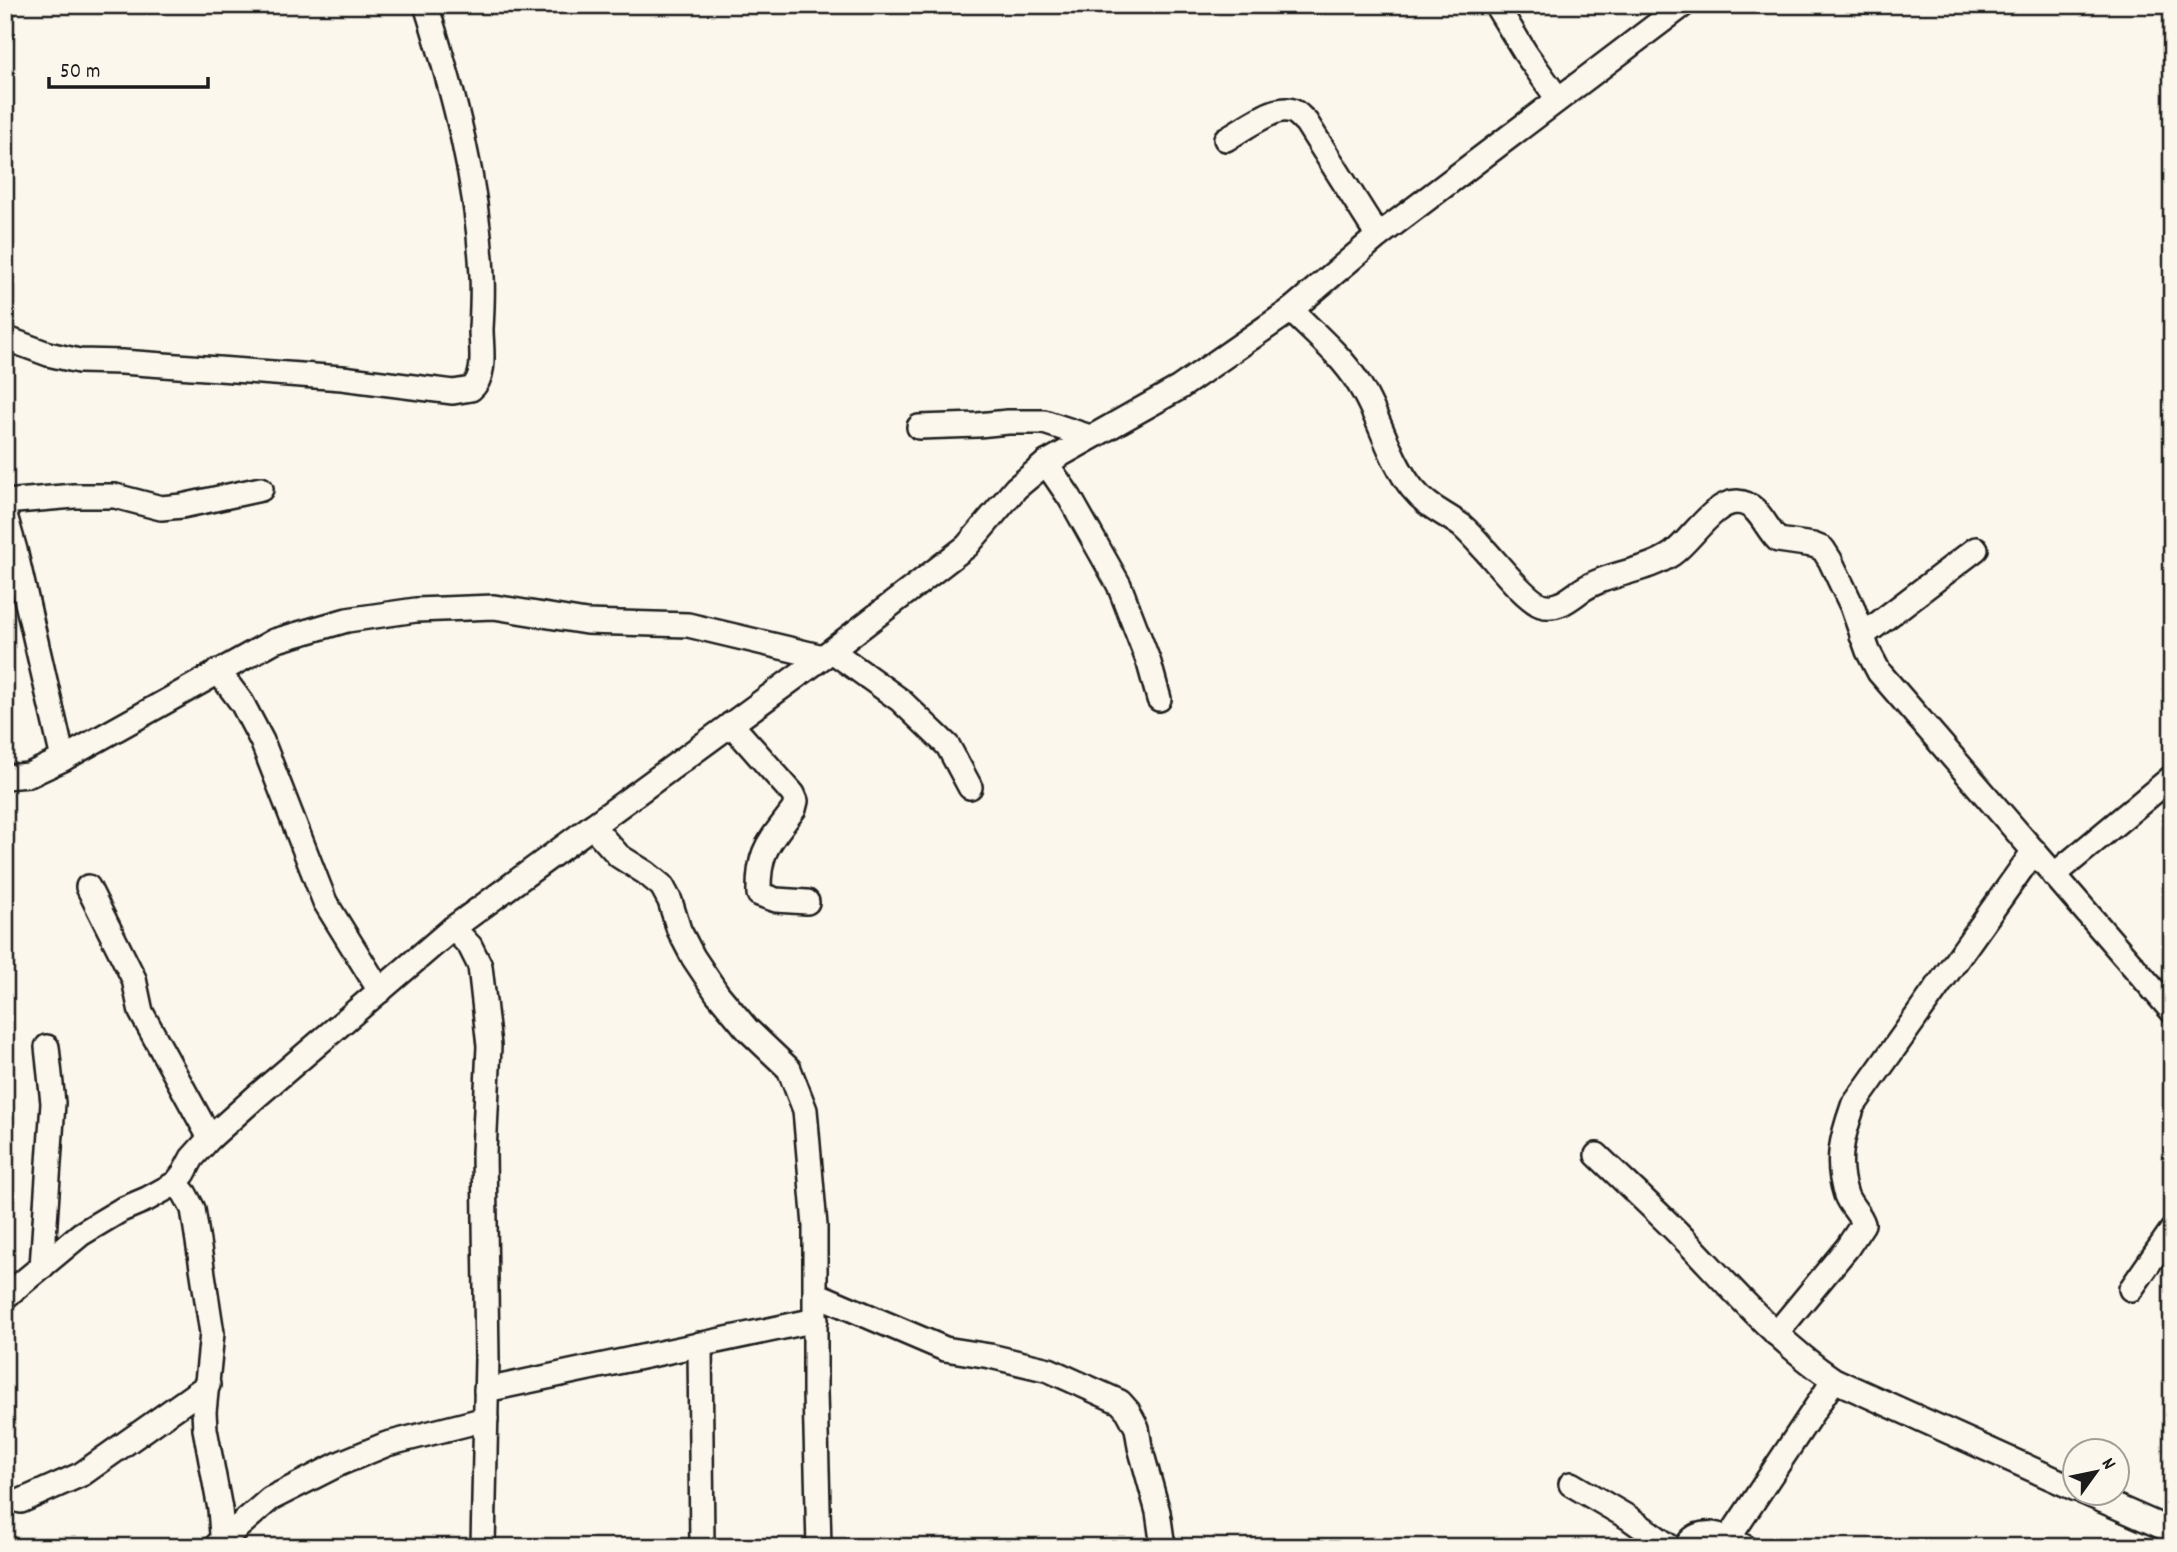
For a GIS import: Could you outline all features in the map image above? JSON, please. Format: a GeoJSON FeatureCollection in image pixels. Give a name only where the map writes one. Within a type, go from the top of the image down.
{"type":"FeatureCollection","features":[{"type":"Feature","properties":{"kind":"street"},"geometry":{"type":"LineString","coordinates":[[6,333],[48,354],[79,361],[342,378],[453,392],[471,389],[480,378],[482,287],[471,172],[460,121],[426,5]]}},
{"type":"Feature","properties":{"kind":"street"},"geometry":{"type":"LineString","coordinates":[[1496,5],[1558,99]]}},
{"type":"Feature","properties":{"kind":"street"},"geometry":{"type":"LineString","coordinates":[[5,1297],[81,1234],[121,1210],[176,1183],[191,1158],[210,1138],[453,929],[828,654],[967,546],[1016,488],[1046,464],[1179,388],[1291,310],[1378,236],[1684,5]]}},
{"type":"Feature","properties":{"kind":"street"},"geometry":{"type":"LineString","coordinates":[[1226,139],[1275,112],[1286,109],[1296,112],[1306,122],[1378,236]]}},
{"type":"Feature","properties":{"kind":"street"},"geometry":{"type":"LineString","coordinates":[[1291,310],[1337,356],[1358,382],[1370,402],[1397,464],[1426,504],[1463,527],[1526,594],[1541,605],[1555,606],[1603,579],[1658,562],[1674,553],[1715,512],[1736,502],[1746,504],[1758,512],[1778,540],[1823,549],[1852,606],[1872,662],[1879,672],[2172,1011]]}},
{"type":"Feature","properties":{"kind":"street"},"geometry":{"type":"LineString","coordinates":[[919,427],[1044,422],[1090,437]]}},
{"type":"Feature","properties":{"kind":"street"},"geometry":{"type":"LineString","coordinates":[[1046,464],[1070,498],[1119,585],[1149,663],[1159,699]]}},
{"type":"Feature","properties":{"kind":"street"},"geometry":{"type":"LineString","coordinates":[[5,502],[115,495],[161,508],[261,489]]}},
{"type":"Feature","properties":{"kind":"street"},"geometry":{"type":"LineString","coordinates":[[5,515],[63,759]]}},
{"type":"Feature","properties":{"kind":"street"},"geometry":{"type":"LineString","coordinates":[[1862,636],[1976,548]]}},
{"type":"Feature","properties":{"kind":"street"},"geometry":{"type":"LineString","coordinates":[[5,777],[29,775],[63,759],[274,641],[346,620],[416,610],[494,607],[586,622],[688,625],[828,654],[900,700],[948,746],[970,787]]}},
{"type":"Feature","properties":{"kind":"street"},"geometry":{"type":"LineString","coordinates":[[218,671],[242,703],[262,741],[325,902],[380,991]]}},
{"type":"Feature","properties":{"kind":"street"},"geometry":{"type":"LineString","coordinates":[[731,724],[793,794],[796,802],[794,809],[763,851],[758,869],[759,894],[776,900],[807,902]]}},
{"type":"Feature","properties":{"kind":"street"},"geometry":{"type":"LineString","coordinates":[[2054,875],[2172,777]]}},
{"type":"Feature","properties":{"kind":"street"},"geometry":{"type":"LineString","coordinates":[[592,826],[619,856],[662,886],[693,957],[717,993],[747,1029],[789,1069],[805,1110],[815,1226],[819,1547]]}},
{"type":"Feature","properties":{"kind":"street"},"geometry":{"type":"LineString","coordinates":[[1776,1334],[1847,1248],[1863,1224],[1846,1195],[1840,1161],[1842,1138],[1853,1106],[2034,851]]}},
{"type":"Feature","properties":{"kind":"street"},"geometry":{"type":"LineString","coordinates":[[88,887],[134,979],[141,1012],[210,1138]]}},
{"type":"Feature","properties":{"kind":"street"},"geometry":{"type":"LineString","coordinates":[[453,929],[470,946],[480,966],[489,1046],[484,1153],[486,1390],[483,1547]]}},
{"type":"Feature","properties":{"kind":"street"},"geometry":{"type":"LineString","coordinates":[[42,1266],[53,1103],[47,1046]]}},
{"type":"Feature","properties":{"kind":"street"},"geometry":{"type":"LineString","coordinates":[[1597,1155],[1674,1228],[1776,1334],[1834,1381],[2062,1483]]}},
{"type":"Feature","properties":{"kind":"street"},"geometry":{"type":"LineString","coordinates":[[176,1183],[193,1209],[212,1333],[205,1429],[220,1509],[221,1544]]}},
{"type":"Feature","properties":{"kind":"street"},"geometry":{"type":"LineString","coordinates":[[2131,1289],[2172,1230]]}},
{"type":"Feature","properties":{"kind":"street"},"geometry":{"type":"LineString","coordinates":[[816,1294],[945,1349],[1049,1370],[1120,1402],[1137,1428],[1158,1512],[1163,1547]]}},
{"type":"Feature","properties":{"kind":"street"},"geometry":{"type":"LineString","coordinates":[[486,1390],[816,1320]]}},
{"type":"Feature","properties":{"kind":"street"},"geometry":{"type":"LineString","coordinates":[[700,1344],[702,1547]]}},
{"type":"Feature","properties":{"kind":"street"},"geometry":{"type":"LineString","coordinates":[[1686,1547],[1690,1540],[1708,1532],[1737,1543],[1834,1381]]}},
{"type":"Feature","properties":{"kind":"street"},"geometry":{"type":"LineString","coordinates":[[21,1501],[82,1474],[208,1385]]}},
{"type":"Feature","properties":{"kind":"street"},"geometry":{"type":"LineString","coordinates":[[221,1544],[270,1499],[341,1463],[387,1444],[485,1419]]}},
{"type":"Feature","properties":{"kind":"street"},"geometry":{"type":"LineString","coordinates":[[1571,1484],[1629,1518],[1670,1547]]}},
{"type":"Feature","properties":{"kind":"street"},"geometry":{"type":"LineString","coordinates":[[2113,1506],[2172,1531]]}}]}
